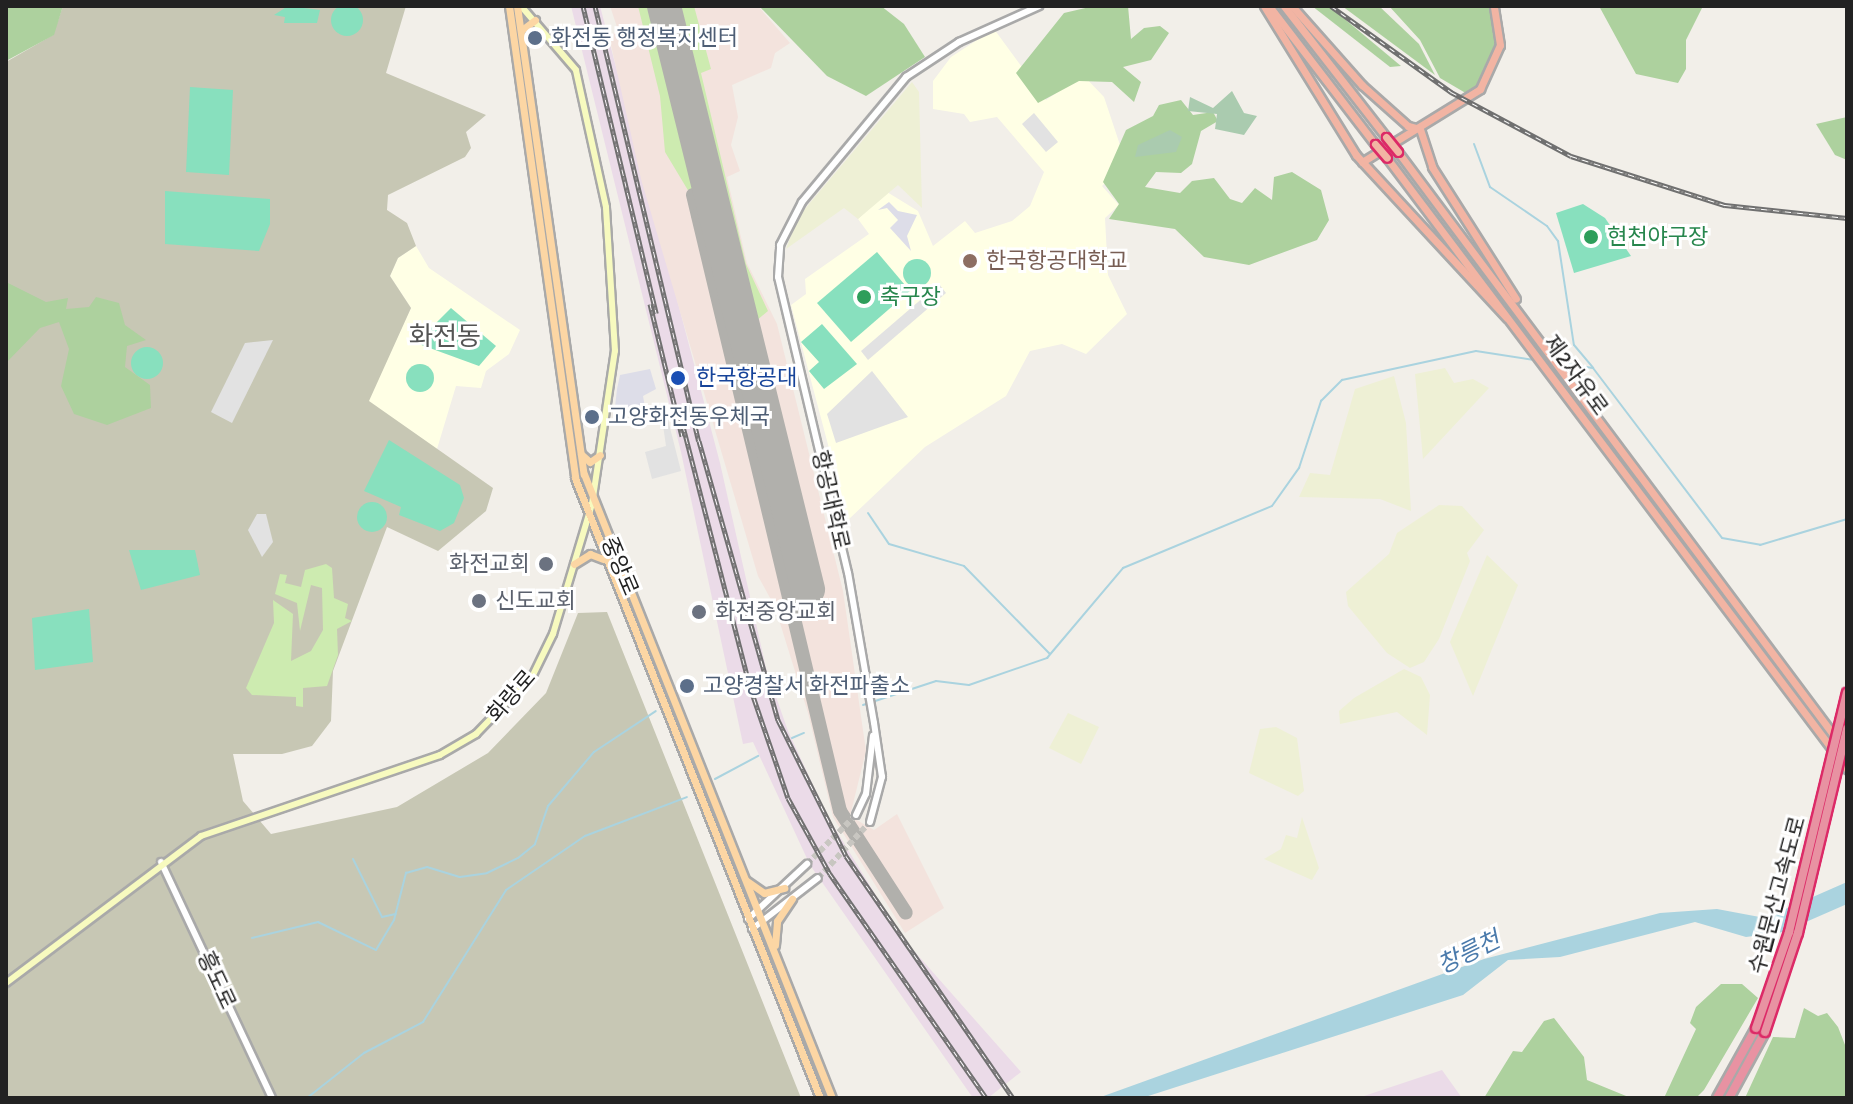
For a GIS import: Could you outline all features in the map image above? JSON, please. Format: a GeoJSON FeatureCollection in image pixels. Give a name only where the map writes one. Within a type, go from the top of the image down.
{"type":"FeatureCollection","features":[{"type":"Feature","properties":{"kind":"highway","name":"제2자유로"},"geometry":{"type":"LineString","coordinates":[[1266,6],[1521,331],[1825,732],[1847,753]]}},
{"type":"Feature","properties":{"kind":"highway"},"geometry":{"type":"LineString","coordinates":[[1266,6],[1362,162],[1521,331]]}},
{"type":"Feature","properties":{"kind":"highway","name":"제2자유로"},"geometry":{"type":"LineString","coordinates":[[1284,6],[1548,347],[1825,732],[1847,769]]}},
{"type":"Feature","properties":{"kind":"highway"},"geometry":{"type":"LineString","coordinates":[[1292,6],[1362,85],[1408,126],[1420,129]]}},
{"type":"Feature","properties":{"kind":"highway"},"geometry":{"type":"LineString","coordinates":[[1362,162],[1457,108],[1490,77],[1500,45],[1494,6]]}},
{"type":"Feature","properties":{"kind":"highway"},"geometry":{"type":"LineString","coordinates":[[1420,129],[1421,147],[1439,180],[1531,326]]}},
{"type":"Feature","properties":{"kind":"highway","name":"수원문산고속도로"},"geometry":{"type":"LineString","coordinates":[[1717,1098],[1760,1030],[1789,932],[1847,693]]}},
{"type":"Feature","properties":{"kind":"highway","name":"수원문산고속도로"},"geometry":{"type":"LineString","coordinates":[[1729,1098],[1798,933],[1847,729]]}},
{"type":"Feature","properties":{"kind":"main road","name":"중앙로"},"geometry":{"type":"LineString","coordinates":[[509,6],[571,456],[588,519],[820,1098]]}},
{"type":"Feature","properties":{"kind":"main road","name":"중앙로"},"geometry":{"type":"LineString","coordinates":[[519,6],[581,454],[592,504],[764,923],[832,1098]]}},
{"type":"Feature","properties":{"kind":"main road","name":"화랑로"},"geometry":{"type":"LineString","coordinates":[[6,983],[161,862],[244,818],[440,755],[476,734],[533,675],[574,564],[592,504],[615,351],[606,207],[576,70],[535,20],[519,6]]}},
{"type":"Feature","properties":{"kind":"main road"},"geometry":{"type":"LineString","coordinates":[[522,31],[535,20]]}},
{"type":"Feature","properties":{"kind":"main road"},"geometry":{"type":"LineString","coordinates":[[581,454],[590,462],[600,455]]}},
{"type":"Feature","properties":{"kind":"main road"},"geometry":{"type":"LineString","coordinates":[[574,564],[593,554],[608,567]]}},
{"type":"Feature","properties":{"kind":"main road"},"geometry":{"type":"LineString","coordinates":[[745,878],[764,893],[784,888]]}},
{"type":"Feature","properties":{"kind":"main road"},"geometry":{"type":"LineString","coordinates":[[776,955],[777,921],[792,899]]}},
{"type":"Feature","properties":{"kind":"street","name":"항공대학로"},"geometry":{"type":"LineString","coordinates":[[874,723],[848,573],[784,309],[780,245],[793,217],[876,112],[929,59],[1039,6]]}},
{"type":"Feature","properties":{"kind":"street"},"geometry":{"type":"LineString","coordinates":[[856,815],[866,794],[874,723]]}},
{"type":"Feature","properties":{"kind":"street"},"geometry":{"type":"LineString","coordinates":[[870,822],[882,777],[874,723]]}},
{"type":"Feature","properties":{"kind":"street","name":"흥도로"},"geometry":{"type":"LineString","coordinates":[[161,862],[272,1098]]}},
{"type":"Feature","properties":{"kind":"street"},"geometry":{"type":"LineString","coordinates":[[748,919],[759,914],[807,864]]}},
{"type":"Feature","properties":{"kind":"street"},"geometry":{"type":"LineString","coordinates":[[752,929],[764,923],[818,878]]}},
{"type":"Feature","properties":{"kind":"shaded area"},"geometry":{"type":"Polygon","coordinates":[[[63,6],[406,6],[386,73],[486,115],[466,132],[471,148],[465,157],[388,195],[387,210],[407,223],[416,246],[398,258],[390,276],[411,308],[369,401],[493,488],[486,511],[438,551],[387,527],[333,671],[331,721],[312,746],[282,754],[233,754],[243,801],[271,834],[397,807],[488,753],[546,693],[578,613],[607,612],[801,1098],[6,1098],[6,62],[53,35],[63,6]]]}},
{"type":"Feature","properties":{"kind":"shaded area"},"geometry":{"type":"Polygon","coordinates":[[[571,6],[600,6],[720,463],[766,668],[788,731],[828,817],[900,935],[1021,1072],[988,1098],[973,1098],[810,865],[753,742],[743,744],[681,452],[571,6]]]}},
{"type":"Feature","properties":{"kind":"shaded area"},"geometry":{"type":"Polygon","coordinates":[[[610,6],[758,6],[790,43],[775,53],[771,68],[732,85],[738,117],[731,145],[740,171],[727,177],[747,263],[777,324],[843,591],[866,751],[850,816],[874,830],[897,814],[944,908],[905,933],[833,817],[808,713],[775,607],[758,576],[641,179],[609,36],[618,30],[610,6]]]}},
{"type":"Feature","properties":{"kind":"shaded area","name":"한국항공대학교"},"geometry":{"type":"Polygon","coordinates":[[[994,29],[1046,100],[1083,75],[1104,97],[1126,163],[1102,186],[1119,205],[1105,218],[1108,275],[1127,314],[1086,354],[1062,344],[1030,351],[1006,396],[925,447],[848,520],[791,305],[806,294],[805,279],[869,234],[858,219],[887,192],[918,211],[933,246],[965,221],[975,233],[1012,221],[1030,206],[1044,172],[997,117],[970,122],[964,114],[933,109],[933,81],[951,57],[994,29]]]}},
{"type":"Feature","properties":{"kind":"shaded area"},"geometry":{"type":"Polygon","coordinates":[[[912,82],[919,92],[922,208],[898,185],[858,219],[844,208],[786,249],[798,217],[912,82]]]}},
{"type":"Feature","properties":{"kind":"shaded area"},"geometry":{"type":"Polygon","coordinates":[[[1232,91],[1244,113],[1257,116],[1244,135],[1215,129],[1217,114],[1188,111],[1190,97],[1213,108],[1232,91]]]}},
{"type":"Feature","properties":{"kind":"shaded area"},"geometry":{"type":"Polygon","coordinates":[[[1034,113],[1058,142],[1046,152],[1022,124],[1034,113]]]}},
{"type":"Feature","properties":{"kind":"shaded area"},"geometry":{"type":"Polygon","coordinates":[[[1170,130],[1182,137],[1176,152],[1135,157],[1138,145],[1170,130]]]}},
{"type":"Feature","properties":{"kind":"shaded area"},"geometry":{"type":"Polygon","coordinates":[[[889,202],[898,211],[917,215],[907,236],[911,251],[890,228],[898,220],[887,208],[878,210],[889,202]]]}},
{"type":"Feature","properties":{"kind":"shaded area"},"geometry":{"type":"Polygon","coordinates":[[[416,246],[429,268],[520,330],[509,354],[486,371],[481,388],[456,386],[437,449],[368,401],[411,308],[390,276],[398,258],[416,246]]]}},
{"type":"Feature","properties":{"kind":"shaded area"},"geometry":{"type":"Polygon","coordinates":[[[939,284],[946,293],[868,360],[861,351],[939,284]]]}},
{"type":"Feature","properties":{"kind":"shaded area"},"geometry":{"type":"Polygon","coordinates":[[[273,340],[232,423],[211,412],[245,343],[273,340]]]}},
{"type":"Feature","properties":{"kind":"shaded area"},"geometry":{"type":"Polygon","coordinates":[[[1445,368],[1454,383],[1473,379],[1489,388],[1423,459],[1415,374],[1445,368]]]}},
{"type":"Feature","properties":{"kind":"shaded area"},"geometry":{"type":"Polygon","coordinates":[[[650,369],[656,389],[643,396],[648,424],[641,428],[636,412],[615,407],[617,389],[620,375],[650,369]]]}},
{"type":"Feature","properties":{"kind":"shaded area"},"geometry":{"type":"Polygon","coordinates":[[[872,371],[908,417],[836,443],[827,414],[872,371]]]}},
{"type":"Feature","properties":{"kind":"shaded area"},"geometry":{"type":"Polygon","coordinates":[[[1394,376],[1406,423],[1411,511],[1380,499],[1299,497],[1310,473],[1330,475],[1355,389],[1394,376]]]}},
{"type":"Feature","properties":{"kind":"shaded area"},"geometry":{"type":"Polygon","coordinates":[[[667,416],[681,471],[652,479],[645,452],[666,446],[662,418],[667,416]]]}},
{"type":"Feature","properties":{"kind":"shaded area"},"geometry":{"type":"Polygon","coordinates":[[[1439,505],[1462,506],[1484,530],[1467,553],[1470,561],[1439,639],[1424,662],[1410,668],[1387,653],[1348,606],[1346,592],[1389,554],[1397,533],[1439,505]]]}},
{"type":"Feature","properties":{"kind":"shaded area"},"geometry":{"type":"Polygon","coordinates":[[[257,514],[266,514],[273,542],[262,557],[248,530],[257,514]]]}},
{"type":"Feature","properties":{"kind":"shaded area"},"geometry":{"type":"Polygon","coordinates":[[[1487,555],[1518,585],[1473,696],[1450,642],[1487,555]]]}},
{"type":"Feature","properties":{"kind":"shaded area"},"geometry":{"type":"Polygon","coordinates":[[[1404,669],[1421,677],[1430,695],[1427,735],[1397,712],[1340,724],[1339,711],[1354,698],[1404,669]]]}},
{"type":"Feature","properties":{"kind":"shaded area"},"geometry":{"type":"Polygon","coordinates":[[[1068,713],[1099,727],[1081,764],[1049,748],[1068,713]]]}},
{"type":"Feature","properties":{"kind":"shaded area"},"geometry":{"type":"Polygon","coordinates":[[[1276,727],[1297,738],[1304,791],[1298,796],[1249,773],[1260,729],[1276,727]]]}},
{"type":"Feature","properties":{"kind":"shaded area"},"geometry":{"type":"Polygon","coordinates":[[[1302,817],[1319,868],[1312,880],[1264,859],[1281,849],[1286,835],[1297,838],[1302,817]]]}},
{"type":"Feature","properties":{"kind":"shaded area"},"geometry":{"type":"Polygon","coordinates":[[[1442,1070],[1462,1098],[1358,1098],[1442,1070]]]}},
{"type":"Feature","properties":{"kind":"green space"},"geometry":{"type":"Polygon","coordinates":[[[347,4],[358,9],[363,20],[358,31],[347,36],[336,31],[331,20],[336,9],[347,4]]]}},
{"type":"Feature","properties":{"kind":"green space"},"geometry":{"type":"Polygon","coordinates":[[[6,6],[63,6],[54,35],[6,61],[6,6]]]}},
{"type":"Feature","properties":{"kind":"green space"},"geometry":{"type":"Polygon","coordinates":[[[288,6],[320,10],[317,23],[284,23],[285,17],[274,15],[288,6]]]}},
{"type":"Feature","properties":{"kind":"green space"},"geometry":{"type":"Polygon","coordinates":[[[638,6],[658,6],[705,198],[689,192],[665,152],[660,96],[638,6]]]}},
{"type":"Feature","properties":{"kind":"green space"},"geometry":{"type":"Polygon","coordinates":[[[673,6],[694,6],[711,69],[701,73],[746,264],[768,311],[756,321],[750,322],[673,6]]]}},
{"type":"Feature","properties":{"kind":"green space"},"geometry":{"type":"Polygon","coordinates":[[[759,6],[881,6],[904,24],[925,57],[866,96],[827,76],[759,6]]]}},
{"type":"Feature","properties":{"kind":"green space"},"geometry":{"type":"Polygon","coordinates":[[[1094,6],[1128,6],[1131,39],[1144,28],[1160,26],[1169,33],[1151,60],[1123,67],[1141,82],[1134,102],[1112,82],[1079,81],[1038,103],[1016,73],[1064,13],[1094,6]]]}},
{"type":"Feature","properties":{"kind":"green space"},"geometry":{"type":"Polygon","coordinates":[[[1312,6],[1329,6],[1401,66],[1390,67],[1312,6]]]}},
{"type":"Feature","properties":{"kind":"green space"},"geometry":{"type":"Polygon","coordinates":[[[1342,6],[1379,6],[1419,44],[1435,75],[1342,6]]]}},
{"type":"Feature","properties":{"kind":"green space"},"geometry":{"type":"Polygon","coordinates":[[[1389,6],[1490,6],[1497,39],[1487,78],[1469,95],[1440,78],[1420,40],[1389,6]]]}},
{"type":"Feature","properties":{"kind":"green space"},"geometry":{"type":"Polygon","coordinates":[[[1599,6],[1703,6],[1686,40],[1686,69],[1678,83],[1636,74],[1599,6]]]}},
{"type":"Feature","properties":{"kind":"green space"},"geometry":{"type":"Polygon","coordinates":[[[190,87],[233,90],[229,175],[186,172],[190,87]]]}},
{"type":"Feature","properties":{"kind":"green space"},"geometry":{"type":"Polygon","coordinates":[[[1181,100],[1193,115],[1213,112],[1218,121],[1201,131],[1192,164],[1181,173],[1156,172],[1145,187],[1180,193],[1192,181],[1214,178],[1230,199],[1242,203],[1255,188],[1272,200],[1274,177],[1292,172],[1321,190],[1329,220],[1317,240],[1249,265],[1204,257],[1175,229],[1109,219],[1119,204],[1103,182],[1126,130],[1153,116],[1159,105],[1181,100]]]}},
{"type":"Feature","properties":{"kind":"green space"},"geometry":{"type":"Polygon","coordinates":[[[1847,117],[1847,160],[1835,155],[1816,124],[1847,117]]]}},
{"type":"Feature","properties":{"kind":"green space"},"geometry":{"type":"Polygon","coordinates":[[[165,191],[270,199],[270,224],[259,251],[165,244],[165,191]]]}},
{"type":"Feature","properties":{"kind":"green space","name":"현천야구장"},"geometry":{"type":"Polygon","coordinates":[[[1583,204],[1605,218],[1631,256],[1574,273],[1556,213],[1583,204]]]}},
{"type":"Feature","properties":{"kind":"green space","name":"축구장"},"geometry":{"type":"Polygon","coordinates":[[[877,252],[910,291],[851,342],[817,303],[877,252]]]}},
{"type":"Feature","properties":{"kind":"green space"},"geometry":{"type":"Polygon","coordinates":[[[917,259],[927,263],[931,273],[927,283],[917,287],[907,283],[903,273],[907,263],[917,259]]]}},
{"type":"Feature","properties":{"kind":"green space"},"geometry":{"type":"Polygon","coordinates":[[[6,282],[46,302],[68,298],[66,309],[89,307],[96,297],[119,303],[125,325],[146,340],[127,346],[125,367],[150,385],[151,408],[107,425],[74,414],[61,386],[69,349],[59,322],[40,328],[6,363],[6,282]]]}},
{"type":"Feature","properties":{"kind":"green space"},"geometry":{"type":"Polygon","coordinates":[[[451,308],[496,346],[479,366],[416,343],[451,308]]]}},
{"type":"Feature","properties":{"kind":"green space"},"geometry":{"type":"Polygon","coordinates":[[[822,324],[857,364],[824,389],[809,371],[819,362],[801,342],[822,324]]]}},
{"type":"Feature","properties":{"kind":"green space"},"geometry":{"type":"Polygon","coordinates":[[[147,347],[158,352],[163,363],[158,374],[147,379],[136,374],[131,363],[136,352],[147,347]]]}},
{"type":"Feature","properties":{"kind":"green space"},"geometry":{"type":"Polygon","coordinates":[[[420,364],[430,368],[434,378],[430,388],[420,392],[410,388],[406,378],[410,368],[420,364]]]}},
{"type":"Feature","properties":{"kind":"green space"},"geometry":{"type":"Polygon","coordinates":[[[389,440],[460,485],[464,498],[454,523],[440,531],[399,515],[401,507],[364,491],[389,440]]]}},
{"type":"Feature","properties":{"kind":"green space"},"geometry":{"type":"Polygon","coordinates":[[[372,502],[382,507],[387,517],[382,527],[372,532],[362,527],[357,517],[362,507],[372,502]]]}},
{"type":"Feature","properties":{"kind":"green space"},"geometry":{"type":"Polygon","coordinates":[[[129,550],[195,550],[200,575],[141,590],[129,550]]]}},
{"type":"Feature","properties":{"kind":"green space"},"geometry":{"type":"Polygon","coordinates":[[[326,564],[332,568],[334,598],[348,604],[345,618],[352,621],[337,629],[338,655],[327,686],[303,688],[303,707],[296,706],[296,697],[252,695],[246,688],[274,623],[273,600],[293,614],[291,661],[311,651],[323,630],[322,588],[311,585],[300,631],[297,603],[275,594],[280,574],[287,575],[285,583],[301,587],[305,570],[326,564]]]}},
{"type":"Feature","properties":{"kind":"green space"},"geometry":{"type":"Polygon","coordinates":[[[89,609],[93,662],[35,670],[32,618],[89,609]]]}},
{"type":"Feature","properties":{"kind":"green space"},"geometry":{"type":"Polygon","coordinates":[[[1721,984],[1742,984],[1758,998],[1704,1090],[1696,1098],[1664,1098],[1696,1029],[1690,1023],[1696,1007],[1721,984]]]}},
{"type":"Feature","properties":{"kind":"green space"},"geometry":{"type":"Polygon","coordinates":[[[1804,1008],[1818,1016],[1827,1013],[1838,1027],[1847,1050],[1847,1098],[1745,1098],[1773,1037],[1795,1038],[1804,1008]]]}},
{"type":"Feature","properties":{"kind":"green space"},"geometry":{"type":"Polygon","coordinates":[[[1554,1018],[1584,1057],[1587,1080],[1631,1098],[1484,1098],[1513,1051],[1522,1052],[1544,1021],[1554,1018]]]}},
{"type":"Feature","properties":{"kind":"water"},"geometry":{"type":"Polygon","coordinates":[[[1847,882],[1847,904],[1783,932],[1746,937],[1695,922],[1560,957],[1508,960],[1463,995],[1142,1098],[1098,1098],[1484,959],[1660,913],[1717,909],[1765,918],[1847,882]]]}},
{"type":"Feature","properties":{"kind":"waterway"},"geometry":{"type":"LineString","coordinates":[[1474,144],[1490,187],[1547,226],[1558,241],[1574,345],[1593,368]]}},
{"type":"Feature","properties":{"kind":"waterway"},"geometry":{"type":"LineString","coordinates":[[863,705],[936,681],[969,685],[1047,658],[1123,568],[1272,506],[1299,468],[1321,401],[1342,380],[1476,351],[1534,360]]}},
{"type":"Feature","properties":{"kind":"waterway"},"geometry":{"type":"LineString","coordinates":[[1561,363],[1593,368],[1722,538],[1760,545],[1847,519]]}},
{"type":"Feature","properties":{"kind":"waterway"},"geometry":{"type":"LineString","coordinates":[[868,513],[889,544],[964,566],[1050,654]]}},
{"type":"Feature","properties":{"kind":"waterway"},"geometry":{"type":"LineString","coordinates":[[252,938],[318,922],[376,950],[394,920],[406,873],[427,867],[460,877],[487,873],[518,858],[535,844],[548,806],[594,752],[656,711]]}},
{"type":"Feature","properties":{"kind":"waterway"},"geometry":{"type":"LineString","coordinates":[[792,738],[804,733]]}},
{"type":"Feature","properties":{"kind":"waterway"},"geometry":{"type":"LineString","coordinates":[[715,779],[758,756]]}},
{"type":"Feature","properties":{"kind":"waterway"},"geometry":{"type":"LineString","coordinates":[[307,1098],[364,1053],[423,1022],[506,890],[585,836],[687,797]]}},
{"type":"Feature","properties":{"kind":"waterway"},"geometry":{"type":"LineString","coordinates":[[353,859],[382,917],[396,914]]}},
{"type":"Feature","properties":{"kind":"taxiway"},"geometry":{"type":"LineString","coordinates":[[693,195],[840,811],[906,913]]}},
{"type":"Feature","properties":{"kind":"taxiway"},"geometry":{"type":"LineString","coordinates":[[698,215],[711,197]]}},
{"type":"Feature","properties":{"kind":"runway"},"geometry":{"type":"LineString","coordinates":[[664,6],[808,589]]}},
{"type":"Feature","properties":{"kind":"tunnel"},"geometry":{"type":"LineString","coordinates":[[807,864],[856,815]]}},
{"type":"Feature","properties":{"kind":"tunnel"},"geometry":{"type":"LineString","coordinates":[[818,878],[870,822]]}},
{"type":"Feature","properties":{"kind":"railway"},"geometry":{"type":"LineString","coordinates":[[583,6],[656,313]]}},
{"type":"Feature","properties":{"kind":"railway"},"geometry":{"type":"LineString","coordinates":[[595,6],[699,441],[778,720],[846,856],[1013,1098]]}},
{"type":"Feature","properties":{"kind":"railway"},"geometry":{"type":"LineString","coordinates":[[1331,6],[1451,92],[1571,156],[1725,205],[1847,218]]}},
{"type":"Feature","properties":{"kind":"railway"},"geometry":{"type":"LineString","coordinates":[[650,304],[682,436]]}},
{"type":"Feature","properties":{"kind":"railway"},"geometry":{"type":"LineString","coordinates":[[683,426],[750,687],[788,798],[830,874],[986,1098]]}},
{"type":"Feature","properties":{"kind":"place","name":"화전동 행정복지센터"},"geometry":{"type":"Point","coordinates":[535,38]}},
{"type":"Feature","properties":{"kind":"place","name":"현천야구장"},"geometry":{"type":"Point","coordinates":[1591,237]}},
{"type":"Feature","properties":{"kind":"place","name":"한국항공대학교"},"geometry":{"type":"Point","coordinates":[970,261]}},
{"type":"Feature","properties":{"kind":"place","name":"축구장"},"geometry":{"type":"Point","coordinates":[864,297]}},
{"type":"Feature","properties":{"kind":"place","name":"한국항공대"},"geometry":{"type":"Point","coordinates":[678,378]}},
{"type":"Feature","properties":{"kind":"place","name":"고양화전동우체국"},"geometry":{"type":"Point","coordinates":[592,417]}},
{"type":"Feature","properties":{"kind":"place","name":"화전교회"},"geometry":{"type":"Point","coordinates":[546,564]}},
{"type":"Feature","properties":{"kind":"place","name":"신도교회"},"geometry":{"type":"Point","coordinates":[479,601]}},
{"type":"Feature","properties":{"kind":"place","name":"화전중앙교회"},"geometry":{"type":"Point","coordinates":[699,612]}},
{"type":"Feature","properties":{"kind":"place","name":"고양경찰서 화전파출소"},"geometry":{"type":"Point","coordinates":[687,686]}},
{"type":"Feature","properties":{"kind":"district","name":"화전동"},"geometry":{"type":"Point","coordinates":[445,338]}},
{"type":"Feature","properties":{"kind":"water label","name":"창릉천"},"geometry":{"type":"Point","coordinates":[1469,953]}}]}
